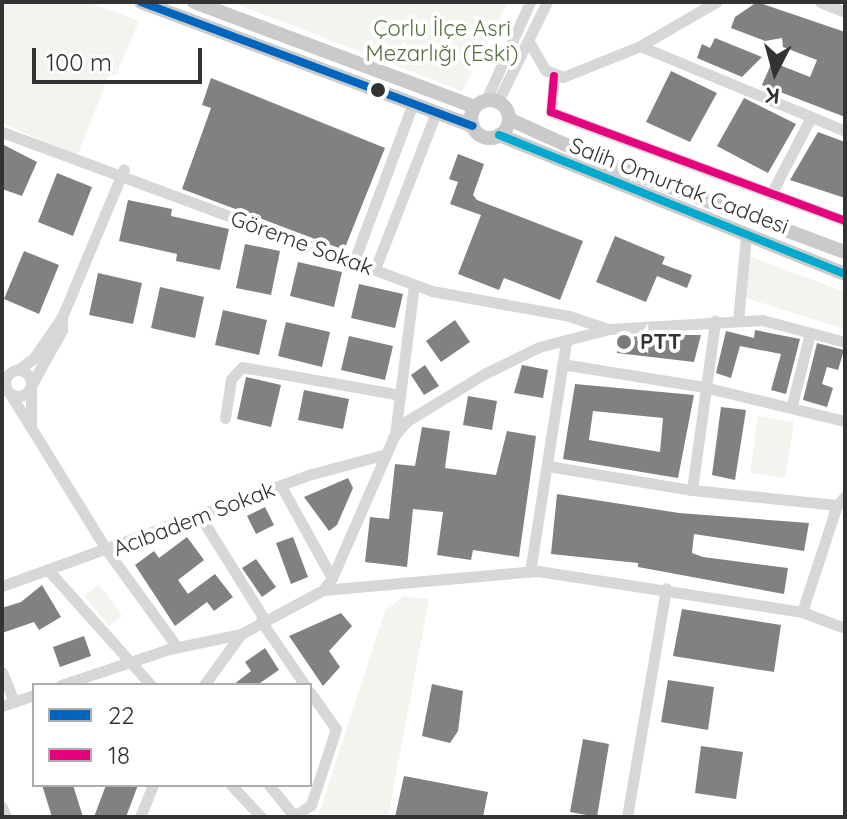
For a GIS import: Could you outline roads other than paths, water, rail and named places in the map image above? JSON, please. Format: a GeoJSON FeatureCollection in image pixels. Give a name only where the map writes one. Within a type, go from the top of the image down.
{"type":"FeatureCollection","features":[{"type":"Feature","properties":{"kind":"main road"},"geometry":{"type":"LineString","coordinates":[[141,2],[435,115],[473,126],[486,103]]}},
{"type":"Feature","properties":{"kind":"main road"},"geometry":{"type":"LineString","coordinates":[[194,2],[486,103],[509,119],[499,135]]}},
{"type":"Feature","properties":{"kind":"main road","name":"Salih Omurtak Caddesi"},"geometry":{"type":"LineString","coordinates":[[509,119],[608,164],[845,252]]}},
{"type":"Feature","properties":{"kind":"main road","name":"Salih Omurtak Caddesi"},"geometry":{"type":"LineString","coordinates":[[473,126],[481,135],[499,135],[845,274]]}},
{"type":"Feature","properties":{"kind":"street"},"geometry":{"type":"LineString","coordinates":[[486,103],[530,2]]}},
{"type":"Feature","properties":{"kind":"street"},"geometry":{"type":"LineString","coordinates":[[486,103],[528,40],[547,2]]}},
{"type":"Feature","properties":{"kind":"street"},"geometry":{"type":"LineString","coordinates":[[554,76],[640,46],[716,2]]}},
{"type":"Feature","properties":{"kind":"street"},"geometry":{"type":"LineString","coordinates":[[820,2],[845,12]]}},
{"type":"Feature","properties":{"kind":"street"},"geometry":{"type":"LineString","coordinates":[[528,40],[545,70],[554,76]]}},
{"type":"Feature","properties":{"kind":"street"},"geometry":{"type":"LineString","coordinates":[[640,46],[845,131]]}},
{"type":"Feature","properties":{"kind":"street"},"geometry":{"type":"LineString","coordinates":[[554,76],[551,112],[845,221]]}},
{"type":"Feature","properties":{"kind":"street"},"geometry":{"type":"LineString","coordinates":[[354,261],[412,106]]}},
{"type":"Feature","properties":{"kind":"street"},"geometry":{"type":"LineString","coordinates":[[375,269],[435,115]]}},
{"type":"Feature","properties":{"kind":"street"},"geometry":{"type":"LineString","coordinates":[[771,194],[811,117]]}},
{"type":"Feature","properties":{"kind":"street","name":"Göreme Sokak"},"geometry":{"type":"LineString","coordinates":[[2,132],[122,173],[414,285],[609,329]]}},
{"type":"Feature","properties":{"kind":"street"},"geometry":{"type":"LineString","coordinates":[[122,173],[62,317],[33,359],[12,369],[5,380],[6,389],[108,552],[177,647]]}},
{"type":"Feature","properties":{"kind":"street"},"geometry":{"type":"LineString","coordinates":[[738,321],[746,236]]}},
{"type":"Feature","properties":{"kind":"street"},"geometry":{"type":"LineString","coordinates":[[323,590],[332,578],[394,436],[414,285]]}},
{"type":"Feature","properties":{"kind":"street"},"geometry":{"type":"LineString","coordinates":[[6,389],[21,396],[31,386],[62,330],[62,317]]}},
{"type":"Feature","properties":{"kind":"street"},"geometry":{"type":"LineString","coordinates":[[394,436],[407,421],[484,374],[539,347],[609,329],[762,320],[845,342]]}},
{"type":"Feature","properties":{"kind":"street"},"geometry":{"type":"LineString","coordinates":[[692,490],[715,321]]}},
{"type":"Feature","properties":{"kind":"street"},"geometry":{"type":"LineString","coordinates":[[792,405],[810,333]]}},
{"type":"Feature","properties":{"kind":"street"},"geometry":{"type":"LineString","coordinates":[[530,572],[566,341]]}},
{"type":"Feature","properties":{"kind":"street"},"geometry":{"type":"LineString","coordinates":[[562,364],[704,387],[792,405],[845,421]]}},
{"type":"Feature","properties":{"kind":"street"},"geometry":{"type":"LineString","coordinates":[[225,418],[231,379],[242,367],[400,395]]}},
{"type":"Feature","properties":{"kind":"street"},"geometry":{"type":"LineString","coordinates":[[12,369],[27,372],[31,386],[32,432]]}},
{"type":"Feature","properties":{"kind":"street","name":"Acıbadem Sokak"},"geometry":{"type":"LineString","coordinates":[[2,586],[108,552],[281,486],[386,454]]}},
{"type":"Feature","properties":{"kind":"street"},"geometry":{"type":"LineString","coordinates":[[548,466],[692,490],[841,500],[802,612]]}},
{"type":"Feature","properties":{"kind":"street"},"geometry":{"type":"LineString","coordinates":[[281,486],[332,578]]}},
{"type":"Feature","properties":{"kind":"street"},"geometry":{"type":"LineString","coordinates":[[200,516],[304,683]]}},
{"type":"Feature","properties":{"kind":"street"},"geometry":{"type":"LineString","coordinates":[[49,571],[149,683]]}},
{"type":"Feature","properties":{"kind":"street"},"geometry":{"type":"LineString","coordinates":[[205,683],[241,634],[262,620],[323,590],[530,572],[666,588],[802,612],[845,628]]}},
{"type":"Feature","properties":{"kind":"street"},"geometry":{"type":"LineString","coordinates":[[627,817],[666,588]]}},
{"type":"Feature","properties":{"kind":"street"},"geometry":{"type":"LineString","coordinates":[[67,683],[177,647],[241,634]]}},
{"type":"Feature","properties":{"kind":"street"},"geometry":{"type":"LineString","coordinates":[[2,672],[8,704],[32,696]]}},
{"type":"Feature","properties":{"kind":"street"},"geometry":{"type":"LineString","coordinates":[[271,787],[294,817],[311,805],[336,729],[312,695]]}},
{"type":"Feature","properties":{"kind":"street"},"geometry":{"type":"LineString","coordinates":[[140,817],[152,787]]}},
{"type":"Feature","properties":{"kind":"street"},"geometry":{"type":"LineString","coordinates":[[233,787],[261,817]]}},
{"type":"Feature","properties":{"kind":"street"},"geometry":{"type":"LineString","coordinates":[[2,807],[6,817]]}},
{"type":"Feature","properties":{"kind":"place","name":"PTT"},"geometry":{"type":"Point","coordinates":[624,342]}},
{"type":"Feature","properties":{"kind":"park label","name":"Çorlu İlçe Asri Mezarlığı (Eski)"},"geometry":{"type":"Point","coordinates":[442,40]}}]}
